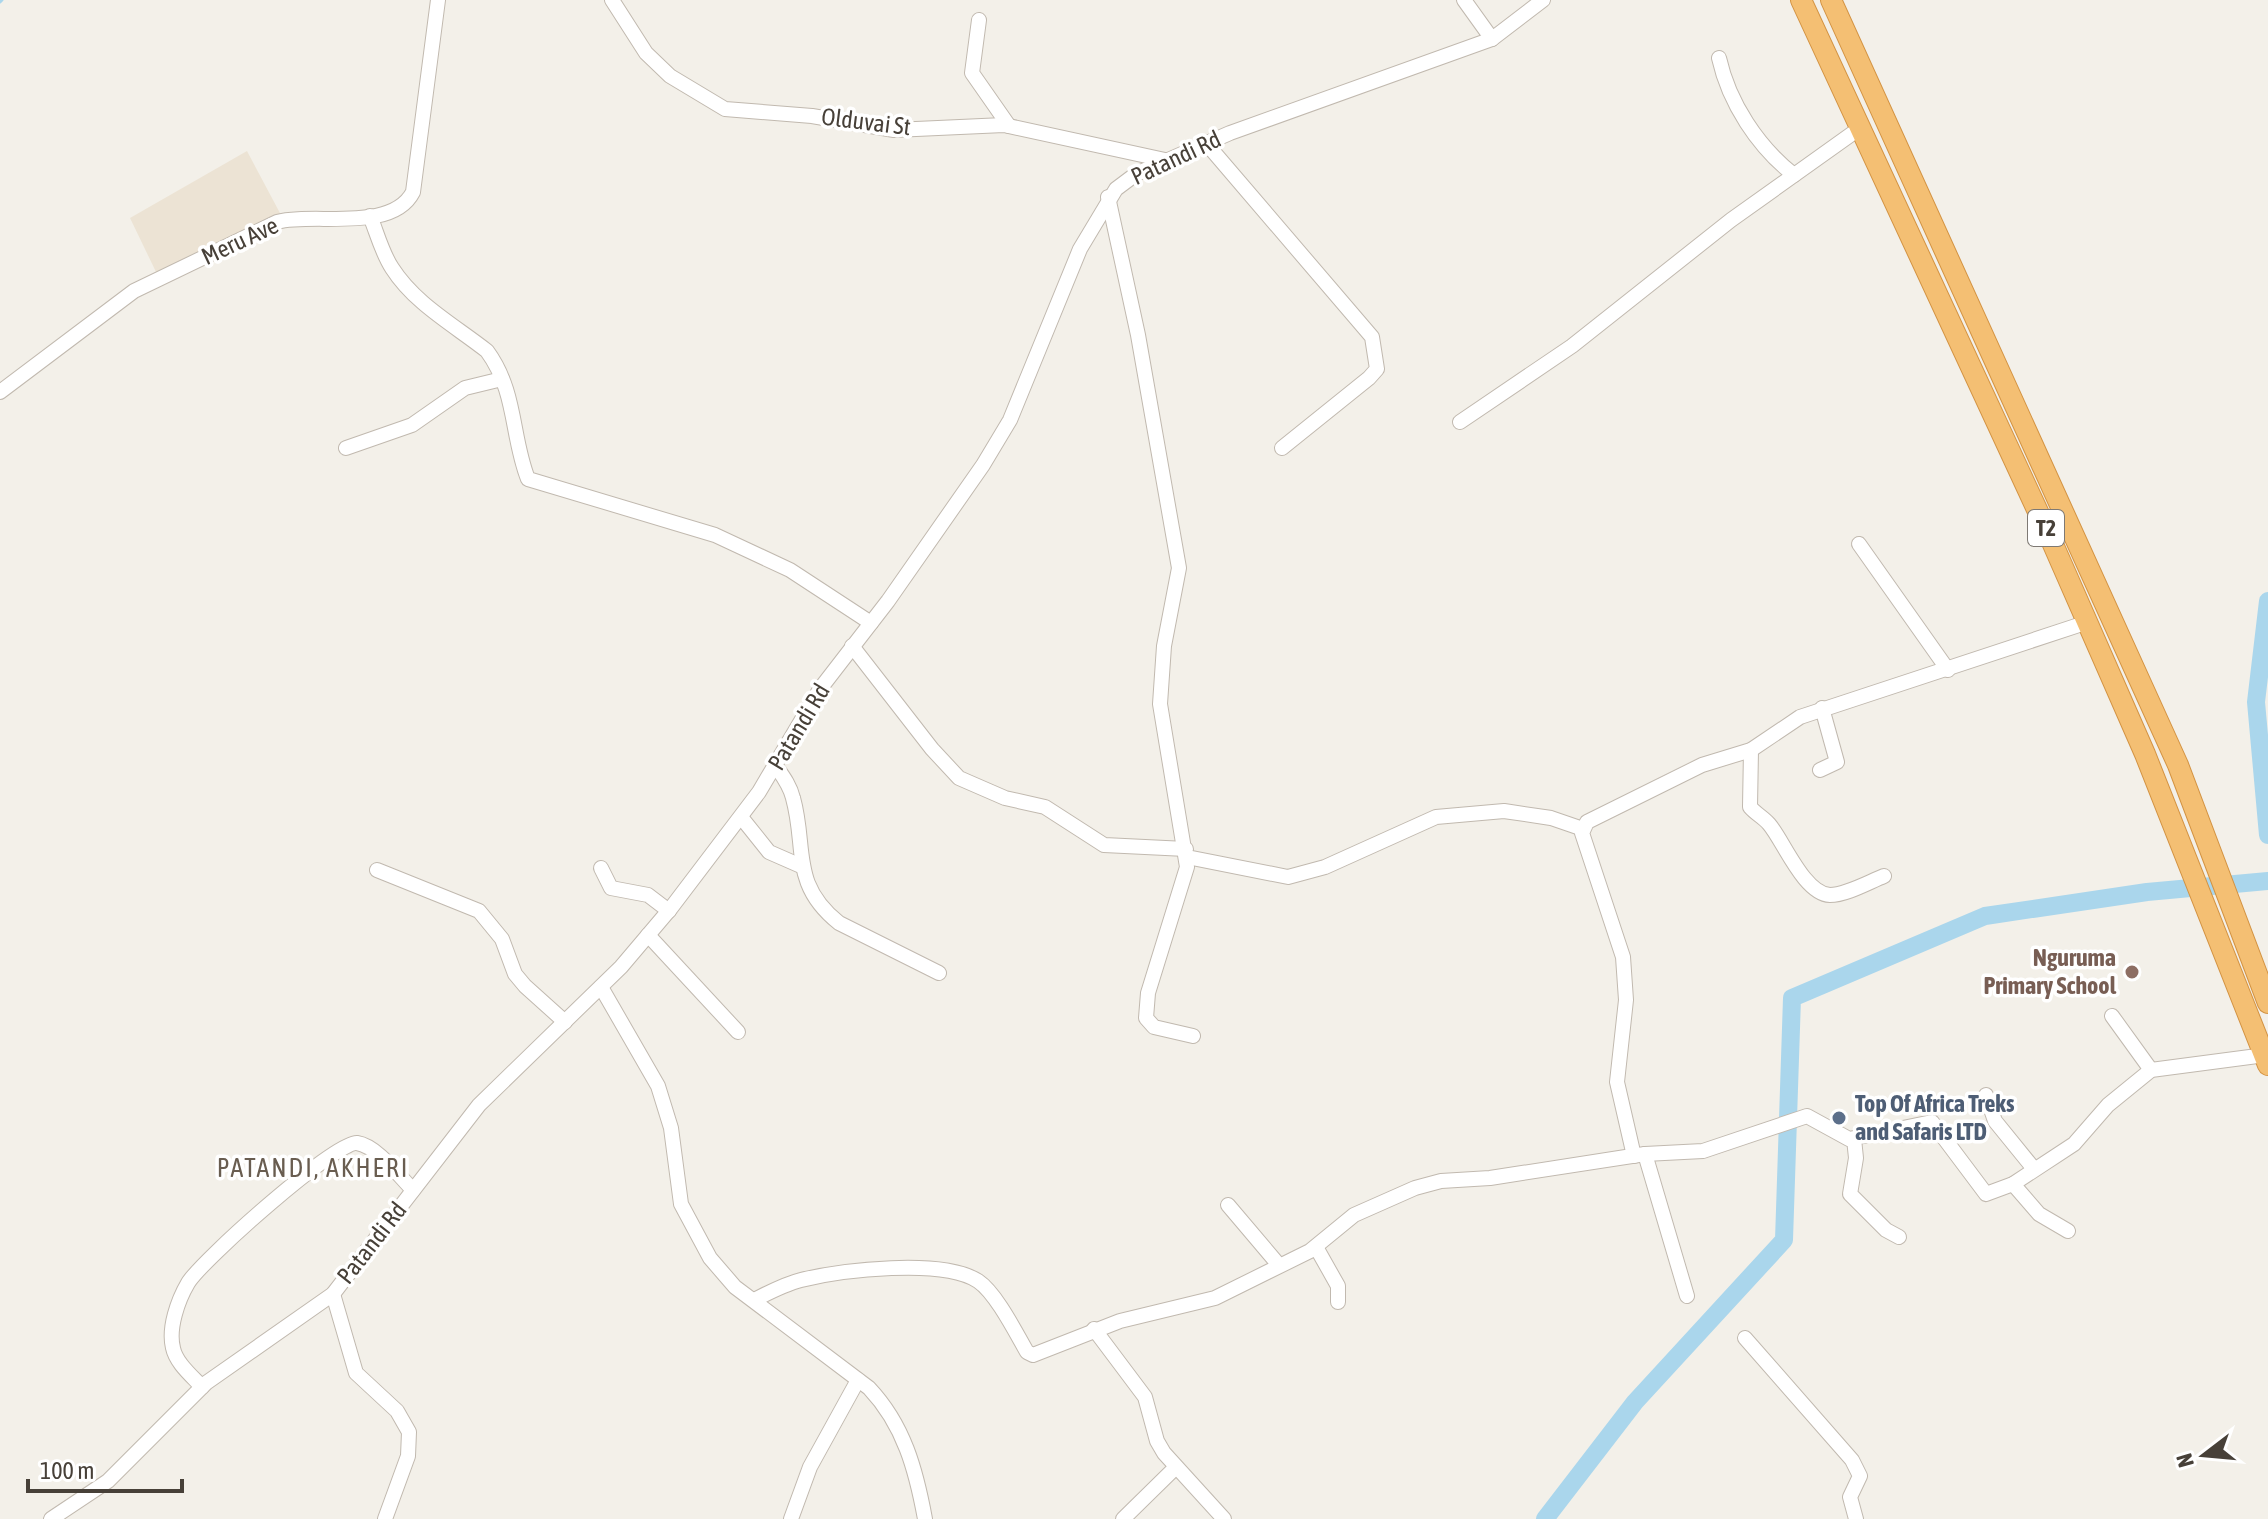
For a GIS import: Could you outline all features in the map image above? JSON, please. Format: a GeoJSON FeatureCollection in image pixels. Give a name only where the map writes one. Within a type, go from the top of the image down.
{"type":"FeatureCollection","features":[{"type":"Feature","properties":{"kind":"highway","name":"T2"},"geometry":{"type":"LineString","coordinates":[[1801,0],[1958,337],[2145,754],[2266,1060]]}},
{"type":"Feature","properties":{"kind":"highway","name":"T2"},"geometry":{"type":"LineString","coordinates":[[1831,0],[1977,326],[2084,551],[2178,765],[2268,1003]]}},
{"type":"Feature","properties":{"kind":"highway"},"geometry":{"type":"LineString","coordinates":[[1926,268],[1947,258]]}},
{"type":"Feature","properties":{"kind":"highway"},"geometry":{"type":"LineString","coordinates":[[1958,337],[1977,326]]}},
{"type":"Feature","properties":{"kind":"street","name":"Meru Ave"},"geometry":{"type":"LineString","coordinates":[[0,392],[134,291],[224,247],[287,219],[370,216],[402,206],[413,192],[438,0]]}},
{"type":"Feature","properties":{"kind":"street","name":"Olduvai St"},"geometry":{"type":"LineString","coordinates":[[612,0],[646,53],[670,76],[717,106],[812,116],[894,130],[1009,126],[1165,160]]}},
{"type":"Feature","properties":{"kind":"street"},"geometry":{"type":"LineString","coordinates":[[1464,0],[1492,39]]}},
{"type":"Feature","properties":{"kind":"street","name":"Patandi Rd"},"geometry":{"type":"LineString","coordinates":[[51,1519],[108,1481],[202,1387],[333,1294],[479,1105],[601,987],[669,911],[741,817],[820,689],[871,623],[983,465],[1010,420],[1080,249],[1108,197],[1136,174],[1206,143],[1492,39],[1543,0]]}},
{"type":"Feature","properties":{"kind":"street"},"geometry":{"type":"LineString","coordinates":[[979,20],[972,73],[1009,126]]}},
{"type":"Feature","properties":{"kind":"street"},"geometry":{"type":"LineString","coordinates":[[1719,58],[1742,116],[1778,162],[1794,175]]}},
{"type":"Feature","properties":{"kind":"street"},"geometry":{"type":"LineString","coordinates":[[1460,422],[1572,346],[1676,261],[1860,128]]}},
{"type":"Feature","properties":{"kind":"street"},"geometry":{"type":"LineString","coordinates":[[1206,143],[1335,290],[1372,337],[1377,351],[1377,369],[1369,378],[1282,448]]}},
{"type":"Feature","properties":{"kind":"street"},"geometry":{"type":"LineString","coordinates":[[1108,197],[1138,335],[1179,568],[1164,646],[1160,704],[1187,853],[1185,880],[1148,993],[1146,1018],[1154,1027],[1193,1036]]}},
{"type":"Feature","properties":{"kind":"street"},"geometry":{"type":"LineString","coordinates":[[370,216],[387,258],[401,280],[418,299],[487,351],[502,379],[531,481],[715,535],[790,570],[871,623]]}},
{"type":"Feature","properties":{"kind":"street"},"geometry":{"type":"LineString","coordinates":[[346,448],[412,425],[465,388],[502,379]]}},
{"type":"Feature","properties":{"kind":"street"},"geometry":{"type":"LineString","coordinates":[[1859,544],[1948,670]]}},
{"type":"Feature","properties":{"kind":"street"},"geometry":{"type":"LineString","coordinates":[[1687,1296],[1617,1082],[1626,1000],[1623,957],[1583,829],[1587,822],[1702,765],[1751,750],[1800,717],[1822,708],[1948,670],[2085,623]]}},
{"type":"Feature","properties":{"kind":"street"},"geometry":{"type":"LineString","coordinates":[[852,646],[932,749],[959,778],[1005,798],[1045,807],[1104,845],[1187,853],[1288,877],[1325,867],[1436,817],[1504,811],[1551,818],[1583,829]]}},
{"type":"Feature","properties":{"kind":"street"},"geometry":{"type":"LineString","coordinates":[[1820,770],[1837,762],[1822,708]]}},
{"type":"Feature","properties":{"kind":"street"},"geometry":{"type":"LineString","coordinates":[[1751,750],[1750,807],[1768,822],[1786,855],[1812,885],[1824,893],[1833,894],[1884,876]]}},
{"type":"Feature","properties":{"kind":"street"},"geometry":{"type":"LineString","coordinates":[[775,765],[794,799],[801,866],[806,880],[839,923],[939,973]]}},
{"type":"Feature","properties":{"kind":"street"},"geometry":{"type":"LineString","coordinates":[[741,817],[769,852],[801,866]]}},
{"type":"Feature","properties":{"kind":"street"},"geometry":{"type":"LineString","coordinates":[[601,868],[611,888],[648,895],[669,911]]}},
{"type":"Feature","properties":{"kind":"street"},"geometry":{"type":"LineString","coordinates":[[377,870],[479,911],[507,948],[515,974],[565,1022]]}},
{"type":"Feature","properties":{"kind":"street"},"geometry":{"type":"LineString","coordinates":[[648,935],[738,1032]]}},
{"type":"Feature","properties":{"kind":"street"},"geometry":{"type":"LineString","coordinates":[[601,987],[658,1086],[671,1128],[679,1193],[687,1216],[721,1274],[858,1380],[887,1408],[914,1469],[925,1519]]}},
{"type":"Feature","properties":{"kind":"street"},"geometry":{"type":"LineString","coordinates":[[2112,1016],[2151,1070]]}},
{"type":"Feature","properties":{"kind":"street"},"geometry":{"type":"LineString","coordinates":[[756,1299],[809,1278],[862,1271],[930,1269],[963,1275],[980,1283],[1031,1355],[1094,1329],[1215,1298],[1316,1247],[1354,1215],[1375,1204],[1441,1181],[1490,1178],[1640,1155],[1703,1151],[1807,1116],[1854,1139],[1932,1122],[1982,1192],[1991,1193],[2013,1184],[2074,1144],[2108,1105],[2151,1070],[2266,1060]]}},
{"type":"Feature","properties":{"kind":"street"},"geometry":{"type":"LineString","coordinates":[[1986,1095],[1995,1121],[2034,1169]]}},
{"type":"Feature","properties":{"kind":"street"},"geometry":{"type":"LineString","coordinates":[[1854,1139],[1856,1158],[1850,1194],[1886,1230],[1899,1237]]}},
{"type":"Feature","properties":{"kind":"street"},"geometry":{"type":"LineString","coordinates":[[202,1387],[174,1351],[173,1324],[188,1282],[217,1251],[299,1178],[345,1144],[357,1143],[371,1150],[413,1190]]}},
{"type":"Feature","properties":{"kind":"street"},"geometry":{"type":"LineString","coordinates":[[2013,1184],[2039,1214],[2068,1231]]}},
{"type":"Feature","properties":{"kind":"street"},"geometry":{"type":"LineString","coordinates":[[1228,1205],[1278,1264]]}},
{"type":"Feature","properties":{"kind":"street"},"geometry":{"type":"LineString","coordinates":[[1335,1233],[1341,1234],[1357,1227]]}},
{"type":"Feature","properties":{"kind":"street"},"geometry":{"type":"LineString","coordinates":[[1316,1247],[1338,1286],[1338,1302]]}},
{"type":"Feature","properties":{"kind":"street"},"geometry":{"type":"LineString","coordinates":[[333,1294],[356,1373],[397,1411],[409,1432],[408,1456],[385,1519]]}},
{"type":"Feature","properties":{"kind":"street"},"geometry":{"type":"LineString","coordinates":[[1094,1329],[1145,1397],[1157,1441],[1176,1467],[1224,1519]]}},
{"type":"Feature","properties":{"kind":"street"},"geometry":{"type":"LineString","coordinates":[[1745,1338],[1852,1460],[1860,1476],[1849,1500],[1856,1519]]}},
{"type":"Feature","properties":{"kind":"street"},"geometry":{"type":"LineString","coordinates":[[791,1519],[810,1467],[858,1380]]}},
{"type":"Feature","properties":{"kind":"street"},"geometry":{"type":"LineString","coordinates":[[1123,1519],[1176,1467]]}},
{"type":"Feature","properties":{"kind":"shaded area"},"geometry":{"type":"Polygon","coordinates":[[[247,151],[281,215],[157,274],[130,218],[247,151]]]}},
{"type":"Feature","properties":{"kind":"waterway"},"geometry":{"type":"LineString","coordinates":[[2268,601],[2256,702],[2268,835]]}},
{"type":"Feature","properties":{"kind":"waterway"},"geometry":{"type":"LineString","coordinates":[[1545,1519],[1635,1402],[1784,1240],[1792,998],[1985,916],[2147,892],[2268,881]]}},
{"type":"Feature","properties":{"kind":"place","name":"Nguruma Primary School"},"geometry":{"type":"Point","coordinates":[2132,972]}},
{"type":"Feature","properties":{"kind":"place","name":"Top Of Africa Treks and Safaris LTD"},"geometry":{"type":"Point","coordinates":[1839,1118]}},
{"type":"Feature","properties":{"kind":"district","name":"PATANDI, AKHERI"},"geometry":{"type":"Point","coordinates":[313,1168]}}]}
